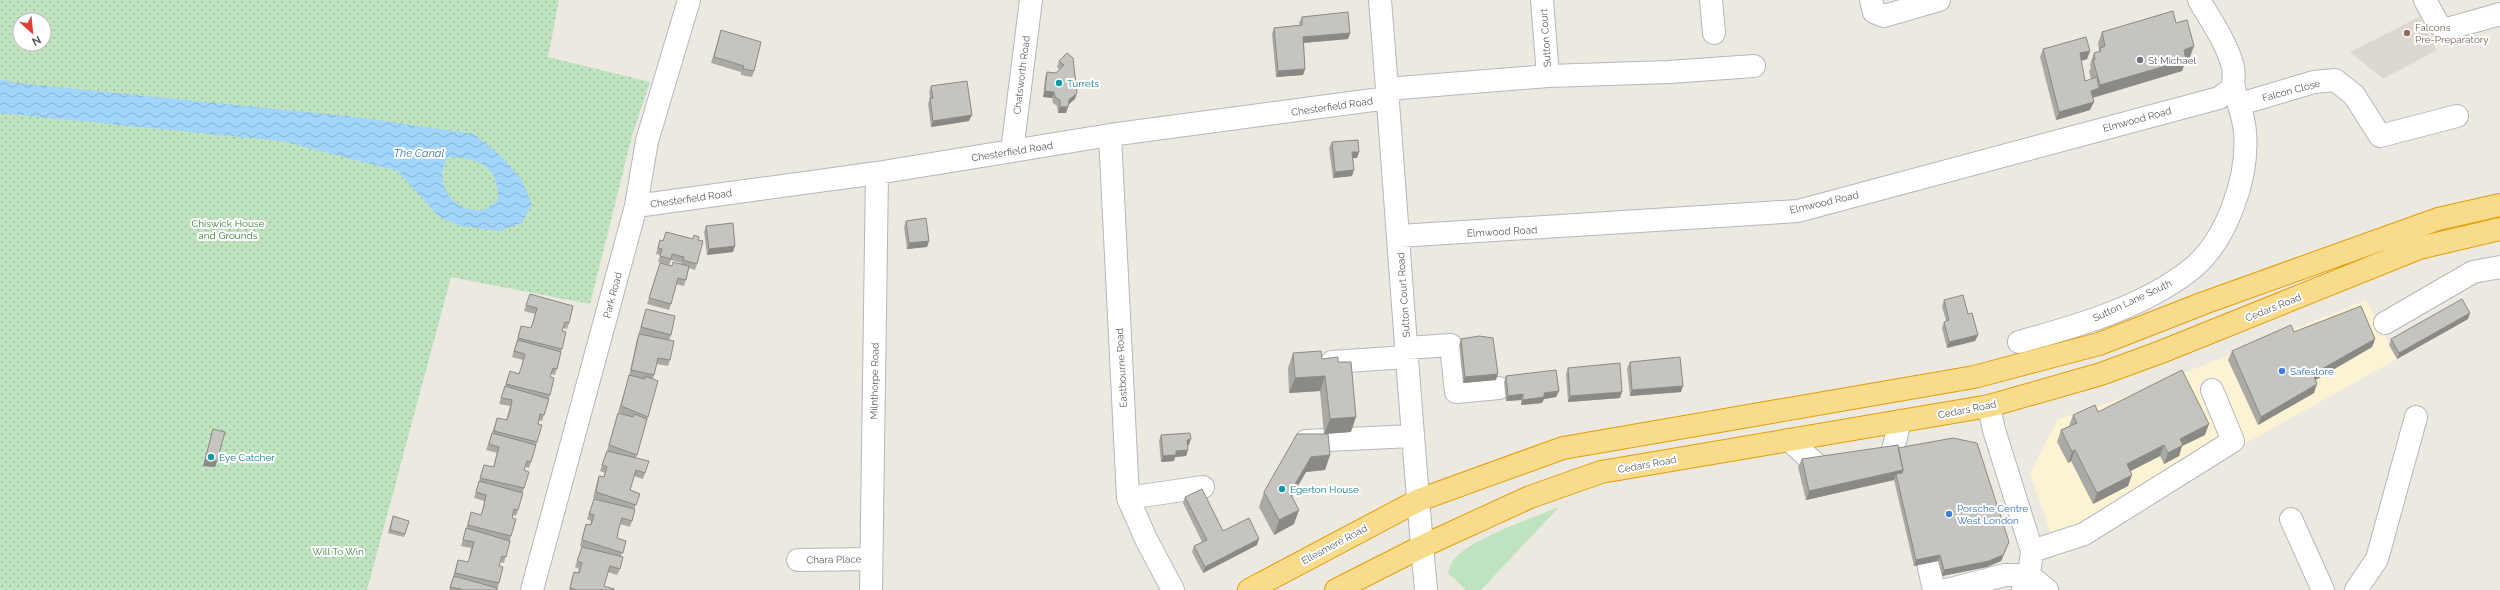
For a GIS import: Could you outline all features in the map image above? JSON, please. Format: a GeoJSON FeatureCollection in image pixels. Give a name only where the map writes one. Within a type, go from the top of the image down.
{"type":"FeatureCollection","features":[{"type":"Feature","properties":{"kind":"highway"},"geometry":{"type":"LineString","coordinates":[[1419,500],[1563,448],[1974,377],[2099,344],[2204,303],[2438,219],[2500,205]]}},
{"type":"Feature","properties":{"kind":"highway","name":"Cedars Road"},"geometry":{"type":"LineString","coordinates":[[1423,546],[1530,497],[1601,472],[1989,406],[2101,374],[2161,352],[2419,248],[2500,229]]}},
{"type":"Feature","properties":{"kind":"highway","name":"Ellesmere Road"},"geometry":{"type":"LineString","coordinates":[[1249,590],[1419,500]]}},
{"type":"Feature","properties":{"kind":"highway"},"geometry":{"type":"LineString","coordinates":[[1336,590],[1423,546]]}},
{"type":"Feature","properties":{"kind":"street","name":"Park Road"},"geometry":{"type":"LineString","coordinates":[[532,590],[636,206],[647,141],[689,0]]}},
{"type":"Feature","properties":{"kind":"street","name":"Chatsworth Road"},"geometry":{"type":"LineString","coordinates":[[1012,151],[1030,0]]}},
{"type":"Feature","properties":{"kind":"street","name":"Sutton Court Road"},"geometry":{"type":"LineString","coordinates":[[1380,0],[1399,236],[1412,436],[1426,590]]}},
{"type":"Feature","properties":{"kind":"street","name":"Sutton Court"},"geometry":{"type":"LineString","coordinates":[[1542,0],[1548,76]]}},
{"type":"Feature","properties":{"kind":"street"},"geometry":{"type":"LineString","coordinates":[[1711,0],[1714,33]]}},
{"type":"Feature","properties":{"kind":"street"},"geometry":{"type":"LineString","coordinates":[[1871,0],[1874,12],[1884,16],[1939,0]]}},
{"type":"Feature","properties":{"kind":"street","name":"Sutton Lane South"},"geometry":{"type":"LineString","coordinates":[[2020,342],[2107,314],[2155,291],[2190,270],[2212,247],[2238,195],[2244,164],[2245,133],[2233,68],[2221,40],[2199,0]]}},
{"type":"Feature","properties":{"kind":"street"},"geometry":{"type":"LineString","coordinates":[[2425,0],[2438,24],[2442,27],[2456,28],[2500,14]]}},
{"type":"Feature","properties":{"kind":"street","name":"Chesterfield Road"},"geometry":{"type":"LineString","coordinates":[[636,206],[877,173],[1110,135],[1388,94],[1548,76],[1669,72],[1754,66]]}},
{"type":"Feature","properties":{"kind":"street","name":"Falcon Close"},"geometry":{"type":"LineString","coordinates":[[2237,95],[2314,82],[2335,80],[2354,95],[2380,136],[2457,116]]}},
{"type":"Feature","properties":{"kind":"street","name":"Elmwood Road"},"geometry":{"type":"LineString","coordinates":[[1399,236],[1798,211],[2219,98],[2237,95]]}},
{"type":"Feature","properties":{"kind":"street","name":"Eastbourne Road"},"geometry":{"type":"LineString","coordinates":[[1110,135],[1128,498],[1146,539],[1173,590]]}},
{"type":"Feature","properties":{"kind":"street","name":"Milnthorpe Road"},"geometry":{"type":"LineString","coordinates":[[871,590],[877,173]]}},
{"type":"Feature","properties":{"kind":"street"},"geometry":{"type":"LineString","coordinates":[[2385,323],[2473,272],[2500,267]]}},
{"type":"Feature","properties":{"kind":"street"},"geometry":{"type":"LineString","coordinates":[[1332,362],[1407,353],[1451,345],[1456,392],[1499,388]]}},
{"type":"Feature","properties":{"kind":"street"},"geometry":{"type":"LineString","coordinates":[[2032,551],[2084,534],[2233,441],[2212,390]]}},
{"type":"Feature","properties":{"kind":"street"},"geometry":{"type":"LineString","coordinates":[[1989,406],[1994,430],[2032,551],[2026,583]]}},
{"type":"Feature","properties":{"kind":"street"},"geometry":{"type":"LineString","coordinates":[[2356,590],[2377,560],[2416,417]]}},
{"type":"Feature","properties":{"kind":"street"},"geometry":{"type":"LineString","coordinates":[[1892,454],[1900,421]]}},
{"type":"Feature","properties":{"kind":"street"},"geometry":{"type":"LineString","coordinates":[[1306,441],[1412,436]]}},
{"type":"Feature","properties":{"kind":"street"},"geometry":{"type":"LineString","coordinates":[[1789,440],[1817,465]]}},
{"type":"Feature","properties":{"kind":"street"},"geometry":{"type":"LineString","coordinates":[[1128,498],[1203,487]]}},
{"type":"Feature","properties":{"kind":"street"},"geometry":{"type":"LineString","coordinates":[[2291,519],[2323,590]]}},
{"type":"Feature","properties":{"kind":"street","name":"Chara Place"},"geometry":{"type":"LineString","coordinates":[[798,560],[871,558]]}},
{"type":"Feature","properties":{"kind":"street"},"geometry":{"type":"LineString","coordinates":[[1928,563],[1934,590]]}},
{"type":"Feature","properties":{"kind":"street"},"geometry":{"type":"LineString","coordinates":[[1947,590],[2004,575],[2047,590]]}},
{"type":"Feature","properties":{"kind":"shaded area","name":"Falcons Pre-Preparatory"},"geometry":{"type":"Polygon","coordinates":[[[2419,17],[2437,50],[2383,79],[2350,52],[2419,17]]]}},
{"type":"Feature","properties":{"kind":"shaded area"},"geometry":{"type":"Polygon","coordinates":[[[2366,300],[2397,359],[2226,454],[2059,557],[2030,473],[2058,419],[2114,401],[2366,300]]]}},
{"type":"Feature","properties":{"kind":"green space","name":"Chiswick House and Grounds"},"geometry":{"type":"Polygon","coordinates":[[[0,0],[559,0],[548,57],[650,82],[632,136],[590,304],[451,277],[367,590],[0,590],[0,0]]]}},
{"type":"Feature","properties":{"kind":"green space"},"geometry":{"type":"Polygon","coordinates":[[[1559,507],[1481,590],[1466,590],[1448,573],[1454,559],[1478,541],[1559,507]]]}},
{"type":"Feature","properties":{"kind":"water","name":"The Canal"},"geometry":{"type":"Polygon","coordinates":[[[0,79],[18,83],[356,117],[474,134],[503,158],[521,179],[532,204],[522,223],[499,231],[461,226],[439,217],[398,171],[282,141],[0,113],[0,79]],[[448,157],[442,176],[444,186],[454,201],[472,210],[483,210],[498,200],[495,179],[491,172],[478,162],[448,157]]]}},
{"type":"Feature","properties":{"kind":"building","name":"St Michael"},"geometry":{"type":"Polygon","coordinates":[[[2173,11],[2176,23],[2187,20],[2194,46],[2184,50],[2186,60],[2100,85],[2093,60],[2095,60],[2094,53],[2101,51],[2100,48],[2105,46],[2102,32],[2173,11]]]}},
{"type":"Feature","properties":{"kind":"building"},"geometry":{"type":"Polygon","coordinates":[[[1348,12],[1350,33],[1303,37],[1305,69],[1278,71],[1274,28],[1302,25],[1302,17],[1348,12]]]}},
{"type":"Feature","properties":{"kind":"building"},"geometry":{"type":"Polygon","coordinates":[[[721,30],[761,42],[754,71],[743,69],[744,66],[714,57],[721,30]]]}},
{"type":"Feature","properties":{"kind":"building"},"geometry":{"type":"Polygon","coordinates":[[[2086,37],[2090,51],[2080,53],[2085,81],[2097,77],[2099,88],[2091,91],[2094,102],[2059,112],[2043,49],[2086,37]]]}},
{"type":"Feature","properties":{"kind":"building","name":"Turrets"},"geometry":{"type":"Polygon","coordinates":[[[1067,53],[1073,58],[1077,93],[1069,100],[1068,107],[1060,107],[1060,100],[1055,97],[1054,92],[1045,91],[1047,72],[1056,73],[1064,65],[1059,61],[1067,53]]]}},
{"type":"Feature","properties":{"kind":"building"},"geometry":{"type":"Polygon","coordinates":[[[967,81],[972,115],[933,121],[930,98],[933,98],[931,86],[967,81]]]}},
{"type":"Feature","properties":{"kind":"building"},"geometry":{"type":"Polygon","coordinates":[[[1358,140],[1359,152],[1352,152],[1354,170],[1335,172],[1332,142],[1358,140]]]}},
{"type":"Feature","properties":{"kind":"building"},"geometry":{"type":"Polygon","coordinates":[[[926,218],[929,241],[909,243],[906,221],[926,218]]]}},
{"type":"Feature","properties":{"kind":"building"},"geometry":{"type":"Polygon","coordinates":[[[733,223],[735,246],[709,249],[706,226],[733,223]]]}},
{"type":"Feature","properties":{"kind":"building"},"geometry":{"type":"Polygon","coordinates":[[[666,232],[693,239],[694,235],[699,237],[698,240],[703,241],[697,264],[683,260],[684,257],[672,254],[671,259],[660,256],[662,249],[658,248],[660,240],[663,241],[666,232]]]}},
{"type":"Feature","properties":{"kind":"building"},"geometry":{"type":"Polygon","coordinates":[[[673,262],[689,266],[686,280],[678,278],[671,304],[649,298],[660,263],[672,266],[673,262]]]}},
{"type":"Feature","properties":{"kind":"building"},"geometry":{"type":"Polygon","coordinates":[[[530,294],[573,306],[569,323],[565,322],[562,331],[566,332],[562,349],[518,338],[521,326],[531,328],[537,308],[526,305],[530,294]]]}},
{"type":"Feature","properties":{"kind":"building"},"geometry":{"type":"Polygon","coordinates":[[[1963,295],[1968,314],[1972,313],[1978,335],[1949,342],[1944,322],[1949,320],[1944,300],[1963,295]]]}},
{"type":"Feature","properties":{"kind":"building"},"geometry":{"type":"Polygon","coordinates":[[[2462,299],[2470,313],[2399,353],[2391,339],[2462,299]]]}},
{"type":"Feature","properties":{"kind":"building","name":"Safestore"},"geometry":{"type":"Polygon","coordinates":[[[2361,306],[2375,339],[2313,374],[2317,384],[2261,417],[2232,351],[2291,325],[2294,332],[2361,306]]]}},
{"type":"Feature","properties":{"kind":"building"},"geometry":{"type":"Polygon","coordinates":[[[646,309],[675,316],[671,335],[641,327],[646,309]]]}},
{"type":"Feature","properties":{"kind":"building"},"geometry":{"type":"Polygon","coordinates":[[[639,334],[674,341],[670,360],[658,358],[654,375],[631,370],[639,334]]]}},
{"type":"Feature","properties":{"kind":"building"},"geometry":{"type":"Polygon","coordinates":[[[1479,336],[1493,338],[1498,374],[1465,377],[1461,339],[1479,336]]]}},
{"type":"Feature","properties":{"kind":"building"},"geometry":{"type":"Polygon","coordinates":[[[518,340],[561,352],[557,369],[553,368],[550,377],[554,378],[550,395],[506,384],[510,371],[519,374],[525,354],[514,351],[518,340]]]}},
{"type":"Feature","properties":{"kind":"building"},"geometry":{"type":"Polygon","coordinates":[[[1321,351],[1322,359],[1338,357],[1338,362],[1351,362],[1356,417],[1330,419],[1325,376],[1295,378],[1293,353],[1321,351]]]}},
{"type":"Feature","properties":{"kind":"building"},"geometry":{"type":"Polygon","coordinates":[[[1680,357],[1683,386],[1632,390],[1630,362],[1680,357]]]}},
{"type":"Feature","properties":{"kind":"building"},"geometry":{"type":"Polygon","coordinates":[[[1620,363],[1622,392],[1570,396],[1568,368],[1620,363]]]}},
{"type":"Feature","properties":{"kind":"building"},"geometry":{"type":"Polygon","coordinates":[[[1556,370],[1559,391],[1544,393],[1544,397],[1523,400],[1523,394],[1508,396],[1506,376],[1556,370]]]}},
{"type":"Feature","properties":{"kind":"building"},"geometry":{"type":"Polygon","coordinates":[[[2182,370],[2209,424],[2180,439],[2183,445],[2168,453],[2164,445],[2127,464],[2132,475],[2097,493],[2075,450],[2072,452],[2061,430],[2077,423],[2073,415],[2095,405],[2098,412],[2182,370]]]}},
{"type":"Feature","properties":{"kind":"building"},"geometry":{"type":"Polygon","coordinates":[[[629,375],[645,379],[645,376],[658,381],[648,417],[621,406],[629,375]]]}},
{"type":"Feature","properties":{"kind":"building"},"geometry":{"type":"Polygon","coordinates":[[[505,386],[549,399],[544,415],[540,414],[538,424],[542,425],[537,442],[494,431],[497,418],[507,420],[510,411],[512,400],[501,398],[505,386]]]}},
{"type":"Feature","properties":{"kind":"building"},"geometry":{"type":"Polygon","coordinates":[[[618,413],[633,417],[634,414],[647,419],[637,455],[609,445],[618,413]]]}},
{"type":"Feature","properties":{"kind":"building","name":"Eye Catcher"},"geometry":{"type":"Polygon","coordinates":[[[213,429],[225,432],[217,461],[205,460],[213,429]]]}},
{"type":"Feature","properties":{"kind":"building"},"geometry":{"type":"Polygon","coordinates":[[[492,433],[536,445],[531,462],[527,461],[524,470],[529,472],[524,488],[480,478],[484,465],[494,467],[499,447],[489,444],[492,433]]]}},
{"type":"Feature","properties":{"kind":"building"},"geometry":{"type":"Polygon","coordinates":[[[1190,433],[1191,439],[1187,440],[1188,450],[1176,451],[1176,455],[1163,456],[1161,435],[1190,433]]]}},
{"type":"Feature","properties":{"kind":"building","name":"Egerton House"},"geometry":{"type":"Polygon","coordinates":[[[1297,434],[1328,434],[1330,455],[1311,457],[1290,493],[1299,510],[1279,520],[1264,492],[1297,434]]]}},
{"type":"Feature","properties":{"kind":"building","name":"Porsche Centre West London"},"geometry":{"type":"Polygon","coordinates":[[[1953,438],[1977,443],[2009,542],[2003,555],[1989,561],[1944,570],[1940,555],[1916,560],[1896,474],[1902,473],[1903,470],[1898,448],[1953,438]]]}},
{"type":"Feature","properties":{"kind":"building"},"geometry":{"type":"Polygon","coordinates":[[[1898,445],[1903,470],[1809,491],[1802,459],[1898,445]]]}},
{"type":"Feature","properties":{"kind":"building"},"geometry":{"type":"Polygon","coordinates":[[[607,451],[649,461],[645,473],[636,470],[630,490],[640,494],[636,505],[596,492],[599,476],[604,477],[607,467],[602,465],[607,451]]]}},
{"type":"Feature","properties":{"kind":"building"},"geometry":{"type":"Polygon","coordinates":[[[479,481],[523,493],[518,510],[514,509],[512,518],[516,519],[511,536],[468,525],[471,512],[481,515],[484,506],[486,495],[476,492],[479,481]]]}},
{"type":"Feature","properties":{"kind":"building"},"geometry":{"type":"Polygon","coordinates":[[[1202,489],[1223,531],[1249,518],[1259,539],[1205,567],[1194,546],[1207,540],[1185,497],[1202,489]]]}},
{"type":"Feature","properties":{"kind":"building"},"geometry":{"type":"Polygon","coordinates":[[[594,499],[635,509],[632,521],[622,518],[619,528],[617,538],[626,541],[623,553],[582,540],[586,524],[591,525],[594,515],[589,514],[594,499]]]}},
{"type":"Feature","properties":{"kind":"building"},"geometry":{"type":"Polygon","coordinates":[[[393,516],[409,521],[405,534],[390,530],[393,516]]]}},
{"type":"Feature","properties":{"kind":"building"},"geometry":{"type":"Polygon","coordinates":[[[466,528],[510,541],[506,557],[502,556],[499,566],[503,567],[499,583],[455,573],[458,560],[468,562],[474,542],[463,540],[466,528]]]}},
{"type":"Feature","properties":{"kind":"building"},"geometry":{"type":"Polygon","coordinates":[[[582,547],[623,557],[620,569],[610,566],[604,586],[614,590],[577,590],[570,588],[574,572],[579,573],[582,563],[577,561],[582,547]]]}},
{"type":"Feature","properties":{"kind":"building"},"geometry":{"type":"Polygon","coordinates":[[[454,576],[497,588],[497,590],[461,590],[450,587],[454,576]]]}},
{"type":"Feature","properties":{"kind":"place","name":"Falcons Pre-Preparatory"},"geometry":{"type":"Point","coordinates":[2407,33]}},
{"type":"Feature","properties":{"kind":"place","name":"St Michael"},"geometry":{"type":"Point","coordinates":[2140,60]}},
{"type":"Feature","properties":{"kind":"place","name":"Turrets"},"geometry":{"type":"Point","coordinates":[1059,83]}},
{"type":"Feature","properties":{"kind":"place","name":"Safestore"},"geometry":{"type":"Point","coordinates":[2282,371]}},
{"type":"Feature","properties":{"kind":"place","name":"Eye Catcher"},"geometry":{"type":"Point","coordinates":[211,457]}},
{"type":"Feature","properties":{"kind":"place","name":"Egerton House"},"geometry":{"type":"Point","coordinates":[1282,489]}},
{"type":"Feature","properties":{"kind":"place","name":"Porsche Centre West London"},"geometry":{"type":"Point","coordinates":[1949,514]}},
{"type":"Feature","properties":{"kind":"park label","name":"Will To Win"},"geometry":{"type":"Point","coordinates":[338,551]}}]}
